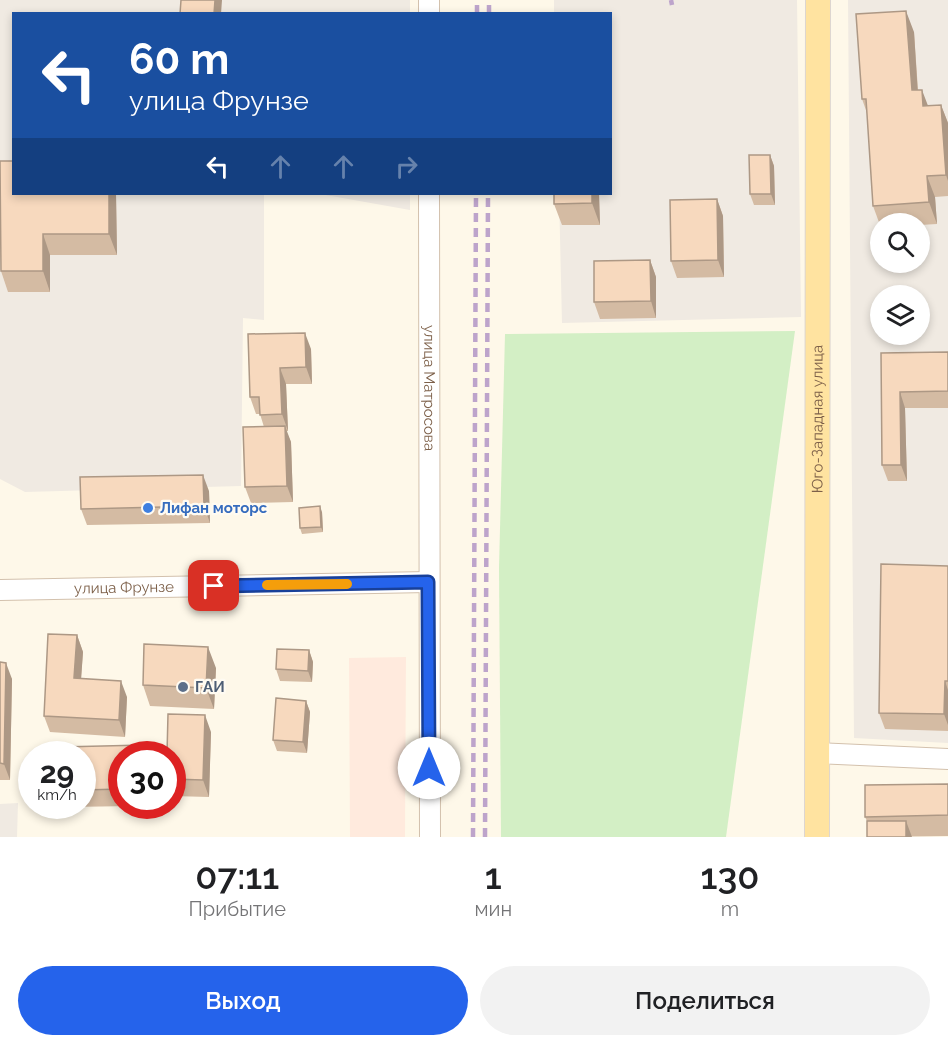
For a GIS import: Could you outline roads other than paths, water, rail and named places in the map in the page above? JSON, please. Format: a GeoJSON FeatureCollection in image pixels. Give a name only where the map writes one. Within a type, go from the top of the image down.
{"type":"FeatureCollection","features":[{"type":"Feature","properties":{"kind":"main road","name":"Юго-Западная улица"},"geometry":{"type":"LineString","coordinates":[[817,837],[818,0]]}},
{"type":"Feature","properties":{"kind":"street","name":"улица Матросова"},"geometry":{"type":"LineString","coordinates":[[429,195],[430,837]]}},
{"type":"Feature","properties":{"kind":"street","name":"улица Фрунзе"},"geometry":{"type":"LineString","coordinates":[[0,590],[428,582]]}},
{"type":"Feature","properties":{"kind":"street"},"geometry":{"type":"LineString","coordinates":[[816,753],[948,759]]}},
{"type":"Feature","properties":{"kind":"railway"},"geometry":{"type":"LineString","coordinates":[[477,0],[477,12]]}},
{"type":"Feature","properties":{"kind":"railway"},"geometry":{"type":"LineString","coordinates":[[489,0],[489,12]]}},
{"type":"Feature","properties":{"kind":"railway"},"geometry":{"type":"LineString","coordinates":[[671,0],[672,5]]}},
{"type":"Feature","properties":{"kind":"railway"},"geometry":{"type":"LineString","coordinates":[[473,837],[476,195]]}},
{"type":"Feature","properties":{"kind":"railway"},"geometry":{"type":"LineString","coordinates":[[485,837],[488,195]]}},
{"type":"Feature","properties":{"kind":"place","name":"Лифан моторс"},"geometry":{"type":"Point","coordinates":[148,508]}},
{"type":"Feature","properties":{"kind":"place","name":"ГАИ"},"geometry":{"type":"Point","coordinates":[183,687]}}]}
